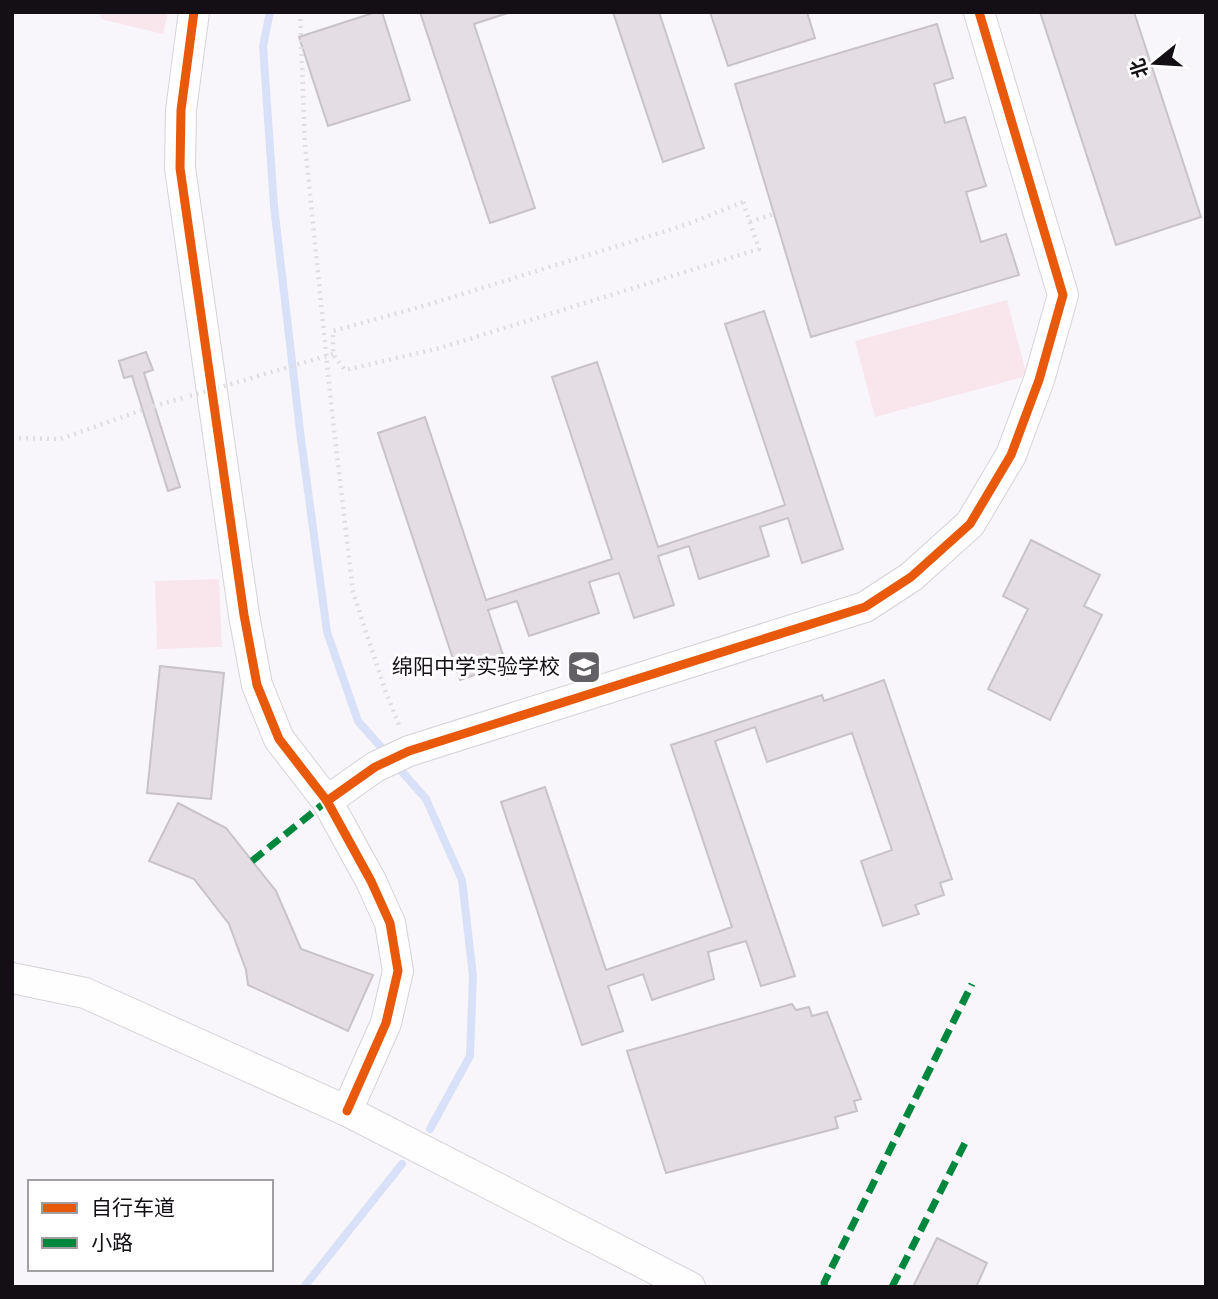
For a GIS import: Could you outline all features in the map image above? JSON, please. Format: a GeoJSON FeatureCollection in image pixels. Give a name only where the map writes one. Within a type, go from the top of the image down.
{"type":"FeatureCollection","features":[{"type":"Feature","properties":{"kind":"street"},"geometry":{"type":"LineString","coordinates":[[194,12],[181,110],[180,168],[244,615],[257,685],[279,739],[327,801],[371,881],[390,923],[398,971],[386,1023],[347,1111]]}},
{"type":"Feature","properties":{"kind":"street"},"geometry":{"type":"LineString","coordinates":[[327,801],[375,767],[409,751],[864,607],[911,577],[970,524],[1011,455],[1039,380],[1063,295],[979,12]]}},
{"type":"Feature","properties":{"kind":"street"},"geometry":{"type":"LineString","coordinates":[[12,978],[85,993],[347,1111],[690,1287]]}},
{"type":"Feature","properties":{"kind":"path"},"geometry":{"type":"LineString","coordinates":[[300,12],[305,144],[353,592],[385,690],[409,751]]}},
{"type":"Feature","properties":{"kind":"path"},"geometry":{"type":"LineString","coordinates":[[743,202],[759,248],[440,348],[345,370],[333,354],[333,331],[427,305],[672,229],[743,202]]}},
{"type":"Feature","properties":{"kind":"path"},"geometry":{"type":"LineString","coordinates":[[750,222],[774,214]]}},
{"type":"Feature","properties":{"kind":"path"},"geometry":{"type":"LineString","coordinates":[[12,438],[60,439],[148,408],[333,354]]}},
{"type":"Feature","properties":{"kind":"shaded area"},"geometry":{"type":"Polygon","coordinates":[[[100,12],[168,12],[163,34],[101,19],[100,12]]]}},
{"type":"Feature","properties":{"kind":"shaded area"},"geometry":{"type":"Polygon","coordinates":[[[1007,300],[1027,376],[875,417],[855,341],[1007,300]]]}},
{"type":"Feature","properties":{"kind":"shaded area"},"geometry":{"type":"Polygon","coordinates":[[[219,579],[222,647],[157,649],[155,581],[219,579]]]}},
{"type":"Feature","properties":{"kind":"building"},"geometry":{"type":"Polygon","coordinates":[[[382,12],[410,100],[328,126],[299,37],[382,12]]]}},
{"type":"Feature","properties":{"kind":"building"},"geometry":{"type":"Polygon","coordinates":[[[420,12],[511,12],[474,24],[535,208],[490,223],[420,12]]]}},
{"type":"Feature","properties":{"kind":"building"},"geometry":{"type":"Polygon","coordinates":[[[613,12],[659,12],[704,148],[663,162],[613,12]]]}},
{"type":"Feature","properties":{"kind":"building"},"geometry":{"type":"Polygon","coordinates":[[[710,12],[807,12],[815,38],[728,66],[710,12]]]}},
{"type":"Feature","properties":{"kind":"building"},"geometry":{"type":"Polygon","coordinates":[[[1040,12],[1134,12],[1201,217],[1116,245],[1040,12]]]}},
{"type":"Feature","properties":{"kind":"building"},"geometry":{"type":"Polygon","coordinates":[[[937,24],[953,78],[934,84],[945,123],[965,117],[986,186],[966,192],[981,242],[1006,234],[1019,275],[811,337],[735,84],[937,24]]]}},
{"type":"Feature","properties":{"kind":"building"},"geometry":{"type":"Polygon","coordinates":[[[764,311],[843,549],[802,563],[788,518],[760,527],[769,556],[699,579],[689,546],[658,556],[674,605],[634,618],[619,573],[589,582],[599,613],[529,636],[517,601],[488,610],[506,664],[460,680],[378,433],[425,417],[486,600],[612,559],[552,377],[597,362],[658,547],[785,505],[725,324],[764,311]]]}},
{"type":"Feature","properties":{"kind":"building"},"geometry":{"type":"Polygon","coordinates":[[[146,352],[153,370],[144,373],[180,487],[168,491],[132,376],[124,378],[119,361],[146,352]]]}},
{"type":"Feature","properties":{"kind":"building"},"geometry":{"type":"Polygon","coordinates":[[[1031,540],[1100,575],[1084,606],[1102,615],[1050,720],[988,689],[1028,609],[1003,596],[1031,540]]]}},
{"type":"Feature","properties":{"kind":"building"},"geometry":{"type":"Polygon","coordinates":[[[160,666],[224,673],[211,799],[147,793],[160,666]]]}},
{"type":"Feature","properties":{"kind":"building"},"geometry":{"type":"Polygon","coordinates":[[[884,680],[952,879],[940,883],[944,895],[915,905],[919,914],[883,926],[861,861],[892,850],[852,733],[767,762],[755,727],[715,741],[795,976],[761,986],[746,941],[708,952],[714,979],[652,1000],[643,974],[608,986],[623,1031],[582,1045],[501,802],[545,787],[606,970],[732,927],[671,745],[822,695],[824,701],[884,680]]]}},
{"type":"Feature","properties":{"kind":"building"},"geometry":{"type":"Polygon","coordinates":[[[178,803],[226,828],[276,891],[301,949],[373,975],[348,1031],[248,985],[246,970],[229,924],[194,879],[149,861],[178,803]]]}},
{"type":"Feature","properties":{"kind":"building"},"geometry":{"type":"Polygon","coordinates":[[[792,1004],[796,1010],[809,1007],[812,1016],[827,1012],[861,1099],[854,1101],[857,1111],[835,1117],[838,1128],[666,1173],[627,1051],[792,1004]]]}},
{"type":"Feature","properties":{"kind":"building"},"geometry":{"type":"Polygon","coordinates":[[[937,1238],[987,1263],[976,1287],[913,1287],[937,1238]]]}},
{"type":"Feature","properties":{"kind":"waterway"},"geometry":{"type":"LineString","coordinates":[[270,12],[263,46],[274,206],[327,632],[358,721],[388,755]]}},
{"type":"Feature","properties":{"kind":"waterway"},"geometry":{"type":"LineString","coordinates":[[396,765],[426,799],[462,880],[473,976],[470,1056],[430,1129]]}},
{"type":"Feature","properties":{"kind":"waterway"},"geometry":{"type":"LineString","coordinates":[[304,1287],[402,1164]]}},
{"type":"Feature","properties":{"kind":"marked path"},"geometry":{"type":"LineString","coordinates":[[252,861],[327,801]]}},
{"type":"Feature","properties":{"kind":"marked path"},"geometry":{"type":"LineString","coordinates":[[825,1287],[824,1283],[972,984]]}},
{"type":"Feature","properties":{"kind":"marked path"},"geometry":{"type":"LineString","coordinates":[[892,1287],[966,1141]]}},
{"type":"Feature","properties":{"kind":"cycle path"},"geometry":{"type":"LineString","coordinates":[[194,12],[181,110],[180,168],[244,615],[257,685],[279,739],[327,801],[371,881],[390,923],[398,971],[386,1023],[347,1111]]}},
{"type":"Feature","properties":{"kind":"cycle path"},"geometry":{"type":"LineString","coordinates":[[327,801],[375,767],[409,751],[865,607],[911,577],[970,524],[1011,455],[1039,380],[1063,295],[979,12]]}},
{"type":"Feature","properties":{"kind":"place","name":"绵阳中学实验学校"},"geometry":{"type":"Point","coordinates":[584,667]}}]}
